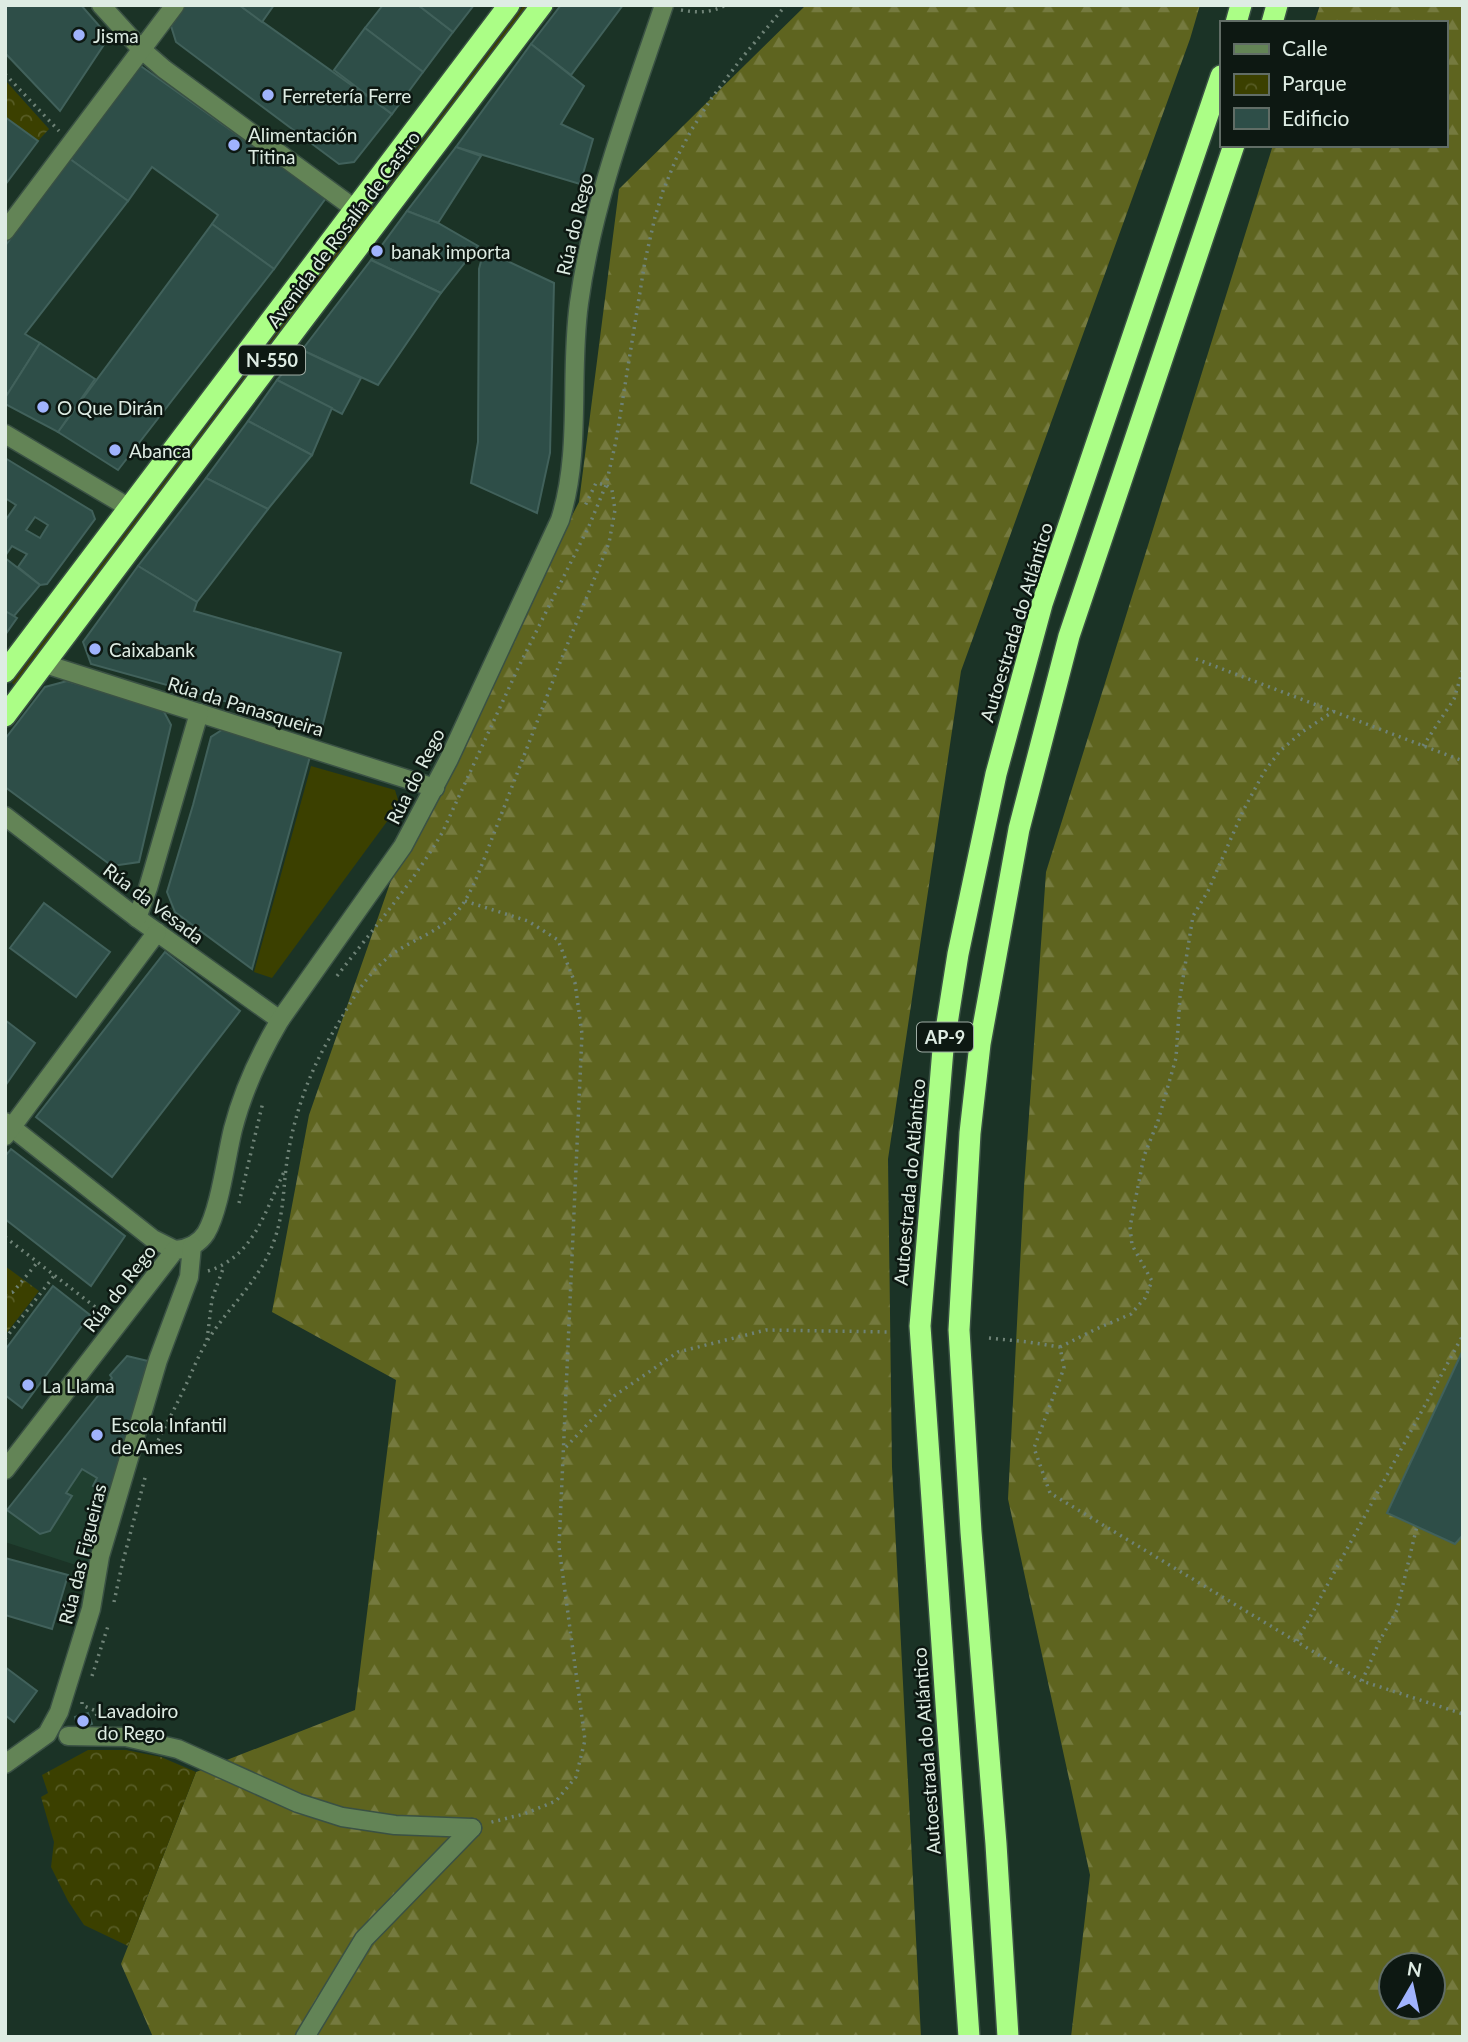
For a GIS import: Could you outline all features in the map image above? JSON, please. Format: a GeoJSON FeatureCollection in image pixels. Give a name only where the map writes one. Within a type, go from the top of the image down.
{"type":"FeatureCollection","features":[{"type":"Feature","properties":{"kind":"highway","name":"Avenida de Rosalía de Castro"},"geometry":{"type":"LineString","coordinates":[[5,672],[509,5]]}},
{"type":"Feature","properties":{"kind":"highway","name":"Avenida de Rosalía de Castro"},"geometry":{"type":"LineString","coordinates":[[5,716],[542,5]]}},
{"type":"Feature","properties":{"kind":"highway","name":"Autoestrada do Atlántico"},"geometry":{"type":"LineString","coordinates":[[969,2037],[920,1326],[943,1049],[958,954],[996,774],[1042,604],[1220,79]]}},
{"type":"Feature","properties":{"kind":"highway","name":"AP-9"},"geometry":{"type":"LineString","coordinates":[[1009,2037],[971,1532],[959,1330],[970,1133],[980,1044],[1019,829],[1069,636],[1233,147]]}},
{"type":"Feature","properties":{"kind":"street"},"geometry":{"type":"LineString","coordinates":[[101,5],[141,49],[164,69],[355,209]]}},
{"type":"Feature","properties":{"kind":"street"},"geometry":{"type":"LineString","coordinates":[[5,231],[175,5]]}},
{"type":"Feature","properties":{"kind":"street","name":"Rúa do Rego"},"geometry":{"type":"LineString","coordinates":[[5,1470],[175,1250],[200,1241],[211,1224],[240,1105],[265,1046],[280,1020],[403,846],[435,788],[560,520],[570,481],[578,307],[590,237],[612,158],[673,8]]}},
{"type":"Feature","properties":{"kind":"street"},"geometry":{"type":"LineString","coordinates":[[5,434],[128,507]]}},
{"type":"Feature","properties":{"kind":"street","name":"Rúa da Panasqueira"},"geometry":{"type":"LineString","coordinates":[[45,664],[435,788]]}},
{"type":"Feature","properties":{"kind":"street"},"geometry":{"type":"LineString","coordinates":[[137,918],[198,713]]}},
{"type":"Feature","properties":{"kind":"street","name":"Rúa da Vesada"},"geometry":{"type":"LineString","coordinates":[[5,816],[137,918],[280,1020]]}},
{"type":"Feature","properties":{"kind":"street"},"geometry":{"type":"LineString","coordinates":[[157,932],[8,1128],[153,1239],[175,1250]]}},
{"type":"Feature","properties":{"kind":"street","name":"Rúa das Figueiras"},"geometry":{"type":"LineString","coordinates":[[5,1764],[47,1734],[59,1712],[91,1609],[100,1556],[158,1360],[188,1277],[192,1246]]}},
{"type":"Feature","properties":{"kind":"street"},"geometry":{"type":"LineString","coordinates":[[59,1712],[61,1727],[68,1736],[126,1737],[178,1749],[298,1803],[342,1817],[395,1825],[472,1828]]}},
{"type":"Feature","properties":{"kind":"street","name":"Rúa das Figueiras"},"geometry":{"type":"LineString","coordinates":[[5,1764],[26,1761],[68,1736]]}},
{"type":"Feature","properties":{"kind":"street"},"geometry":{"type":"LineString","coordinates":[[305,2037],[364,1939],[472,1828]]}},
{"type":"Feature","properties":{"kind":"path"},"geometry":{"type":"LineString","coordinates":[[673,8],[697,13],[715,11],[726,5]]}},
{"type":"Feature","properties":{"kind":"path"},"geometry":{"type":"LineString","coordinates":[[113,1606],[152,1452],[207,1342],[259,1271],[273,1243],[284,1199],[286,1168],[293,1132],[312,1070],[333,1031],[383,961],[453,917],[480,872],[556,672],[609,543],[615,499],[612,490],[606,485],[616,441],[645,261],[654,217],[663,191],[687,139],[711,99],[741,58],[786,5]]}},
{"type":"Feature","properties":{"kind":"path"},"geometry":{"type":"LineString","coordinates":[[5,74],[71,143]]}},
{"type":"Feature","properties":{"kind":"path"},"geometry":{"type":"LineString","coordinates":[[1196,659],[1463,761]]}},
{"type":"Feature","properties":{"kind":"path"},"geometry":{"type":"LineString","coordinates":[[1423,746],[1454,699],[1463,669]]}},
{"type":"Feature","properties":{"kind":"path"},"geometry":{"type":"LineString","coordinates":[[989,1338],[1060,1347],[1131,1314],[1145,1298],[1152,1281],[1132,1245],[1130,1227],[1144,1156],[1158,1121],[1176,1058],[1180,997],[1193,916],[1208,891],[1243,811],[1264,772],[1280,751],[1302,732],[1334,711]]}},
{"type":"Feature","properties":{"kind":"path"},"geometry":{"type":"LineString","coordinates":[[465,901],[528,921],[558,940],[575,983],[582,1034],[559,1547],[585,1740],[576,1777],[556,1801],[524,1814],[472,1828]]}},
{"type":"Feature","properties":{"kind":"path"},"geometry":{"type":"LineString","coordinates":[[207,1342],[212,1298],[224,1266],[248,1244],[286,1168]]}},
{"type":"Feature","properties":{"kind":"path"},"geometry":{"type":"LineString","coordinates":[[5,1237],[117,1324]]}},
{"type":"Feature","properties":{"kind":"path"},"geometry":{"type":"LineString","coordinates":[[5,1294],[13,1292],[37,1263]]}},
{"type":"Feature","properties":{"kind":"path"},"geometry":{"type":"LineString","coordinates":[[5,1339],[54,1276]]}},
{"type":"Feature","properties":{"kind":"path"},"geometry":{"type":"LineString","coordinates":[[564,1448],[614,1396],[678,1352],[766,1330],[891,1332]]}},
{"type":"Feature","properties":{"kind":"path"},"geometry":{"type":"LineString","coordinates":[[1297,1641],[1463,1335]]}},
{"type":"Feature","properties":{"kind":"path"},"geometry":{"type":"LineString","coordinates":[[1060,1347],[1064,1368],[1034,1448],[1049,1493],[1362,1681],[1463,1714]]}},
{"type":"Feature","properties":{"kind":"path"},"geometry":{"type":"LineString","coordinates":[[1362,1681],[1397,1610],[1417,1526]]}},
{"type":"Feature","properties":{"kind":"path"},"geometry":{"type":"LineString","coordinates":[[88,1684],[110,1618]]}},
{"type":"Feature","properties":{"kind":"path"},"geometry":{"type":"LineString","coordinates":[[83,1694],[82,1705],[96,1711],[99,1721]]}},
{"type":"Feature","properties":{"kind":"shaded area","name":"Escola Infantil de Ames"},"geometry":{"type":"Polygon","coordinates":[[[127,1356],[148,1361],[88,1569],[5,1542],[5,1512],[127,1356]]]}},
{"type":"Feature","properties":{"kind":"green space"},"geometry":{"type":"Polygon","coordinates":[[[524,5],[529,5],[391,189],[388,187],[524,5]]]}},
{"type":"Feature","properties":{"kind":"green space"},"geometry":{"type":"Polygon","coordinates":[[[806,5],[1200,5],[961,671],[888,1159],[892,1467],[921,2037],[153,2037],[121,1964],[196,1772],[355,1710],[396,1380],[272,1312],[309,1115],[403,846],[579,502],[619,189],[806,5]]]}},
{"type":"Feature","properties":{"kind":"green space"},"geometry":{"type":"Polygon","coordinates":[[[1320,5],[1463,5],[1463,2037],[1071,2037],[1090,1875],[1008,1499],[1024,1187],[1046,872],[1272,147],[1447,147],[1447,21],[1315,21],[1320,5]]]}},
{"type":"Feature","properties":{"kind":"green space"},"geometry":{"type":"Polygon","coordinates":[[[5,80],[49,129],[38,141],[5,117],[5,80]]]}},
{"type":"Feature","properties":{"kind":"green space"},"geometry":{"type":"Polygon","coordinates":[[[370,205],[374,208],[266,356],[15,685],[12,683],[262,353],[370,205]]]}},
{"type":"Feature","properties":{"kind":"green space"},"geometry":{"type":"Polygon","coordinates":[[[311,766],[395,790],[398,800],[394,812],[272,978],[254,972],[311,766]]]}},
{"type":"Feature","properties":{"kind":"green space"},"geometry":{"type":"Polygon","coordinates":[[[5,1266],[39,1291],[5,1335],[5,1266]]]}},
{"type":"Feature","properties":{"kind":"green space"},"geometry":{"type":"Polygon","coordinates":[[[88,1750],[126,1750],[161,1757],[196,1772],[128,1946],[84,1925],[51,1867],[54,1842],[41,1797],[48,1793],[42,1775],[88,1750]]]}},
{"type":"Feature","properties":{"kind":"building"},"geometry":{"type":"Polygon","coordinates":[[[5,5],[81,5],[109,37],[60,111],[5,53],[5,5]]]}},
{"type":"Feature","properties":{"kind":"building"},"geometry":{"type":"Polygon","coordinates":[[[185,5],[239,5],[392,114],[354,162],[339,164],[176,42],[171,26],[185,5]]]}},
{"type":"Feature","properties":{"kind":"building"},"geometry":{"type":"Polygon","coordinates":[[[239,5],[274,5],[262,22],[239,5]]]}},
{"type":"Feature","properties":{"kind":"building"},"geometry":{"type":"Polygon","coordinates":[[[383,5],[418,5],[453,32],[423,72],[365,28],[383,5]]]}},
{"type":"Feature","properties":{"kind":"building"},"geometry":{"type":"Polygon","coordinates":[[[418,5],[474,5],[453,32],[418,5]]]}},
{"type":"Feature","properties":{"kind":"building"},"geometry":{"type":"Polygon","coordinates":[[[561,5],[623,5],[571,75],[531,44],[561,5]]]}},
{"type":"Feature","properties":{"kind":"building"},"geometry":{"type":"Polygon","coordinates":[[[365,28],[423,72],[392,114],[334,70],[365,28]]]}},
{"type":"Feature","properties":{"kind":"building"},"geometry":{"type":"Polygon","coordinates":[[[531,44],[584,86],[561,124],[593,139],[580,184],[456,147],[531,44]]]}},
{"type":"Feature","properties":{"kind":"building"},"geometry":{"type":"Polygon","coordinates":[[[138,64],[326,198],[274,269],[212,224],[218,215],[152,167],[128,201],[70,159],[138,64]]]}},
{"type":"Feature","properties":{"kind":"building"},"geometry":{"type":"Polygon","coordinates":[[[5,117],[38,141],[5,185],[5,117]]]}},
{"type":"Feature","properties":{"kind":"building"},"geometry":{"type":"Polygon","coordinates":[[[456,147],[481,156],[438,223],[407,211],[456,147]]]}},
{"type":"Feature","properties":{"kind":"building"},"geometry":{"type":"Polygon","coordinates":[[[70,159],[128,201],[25,334],[40,343],[5,398],[5,246],[70,159]]]}},
{"type":"Feature","properties":{"kind":"building"},"geometry":{"type":"Polygon","coordinates":[[[407,211],[438,223],[478,246],[441,293],[371,260],[407,211]]]}},
{"type":"Feature","properties":{"kind":"building"},"geometry":{"type":"Polygon","coordinates":[[[212,224],[274,269],[118,470],[58,432],[212,224]]]}},
{"type":"Feature","properties":{"kind":"building"},"geometry":{"type":"Polygon","coordinates":[[[484,250],[554,283],[550,453],[537,513],[471,483],[478,442],[479,269],[484,250]]]}},
{"type":"Feature","properties":{"kind":"building"},"geometry":{"type":"Polygon","coordinates":[[[371,260],[441,293],[378,385],[302,350],[371,260]]]}},
{"type":"Feature","properties":{"kind":"building"},"geometry":{"type":"Polygon","coordinates":[[[40,343],[95,379],[58,432],[5,404],[5,398],[40,343]]]}},
{"type":"Feature","properties":{"kind":"building"},"geometry":{"type":"Polygon","coordinates":[[[302,350],[361,378],[342,414],[277,380],[302,350]]]}},
{"type":"Feature","properties":{"kind":"building"},"geometry":{"type":"Polygon","coordinates":[[[277,380],[332,408],[312,455],[248,421],[277,380]]]}},
{"type":"Feature","properties":{"kind":"building"},"geometry":{"type":"Polygon","coordinates":[[[248,421],[312,455],[268,509],[206,478],[248,421]]]}},
{"type":"Feature","properties":{"kind":"building"},"geometry":{"type":"Polygon","coordinates":[[[5,458],[92,511],[95,519],[47,584],[40,585],[18,567],[27,554],[12,546],[5,556],[5,517],[7,518],[16,505],[5,498],[5,458]],[[35,517],[26,530],[40,538],[48,525],[35,517]]]}},
{"type":"Feature","properties":{"kind":"building"},"geometry":{"type":"Polygon","coordinates":[[[206,478],[268,509],[197,602],[138,566],[206,478]]]}},
{"type":"Feature","properties":{"kind":"building"},"geometry":{"type":"Polygon","coordinates":[[[5,558],[40,585],[14,616],[5,611],[5,558]]]}},
{"type":"Feature","properties":{"kind":"building"},"geometry":{"type":"Polygon","coordinates":[[[138,566],[197,602],[194,611],[341,653],[322,728],[91,664],[83,642],[138,566]]]}},
{"type":"Feature","properties":{"kind":"building"},"geometry":{"type":"Polygon","coordinates":[[[5,611],[17,618],[5,635],[5,611]]]}},
{"type":"Feature","properties":{"kind":"building"},"geometry":{"type":"Polygon","coordinates":[[[67,681],[162,708],[171,725],[139,862],[112,866],[5,787],[5,739],[45,687],[67,681]]]}},
{"type":"Feature","properties":{"kind":"building"},"geometry":{"type":"Polygon","coordinates":[[[228,726],[312,749],[252,969],[175,912],[167,892],[211,737],[228,726]]]}},
{"type":"Feature","properties":{"kind":"building"},"geometry":{"type":"Polygon","coordinates":[[[44,903],[110,952],[76,997],[10,948],[44,903]]]}},
{"type":"Feature","properties":{"kind":"building"},"geometry":{"type":"Polygon","coordinates":[[[165,952],[240,1011],[112,1177],[36,1117],[165,952]]]}},
{"type":"Feature","properties":{"kind":"building"},"geometry":{"type":"Polygon","coordinates":[[[5,1020],[35,1043],[5,1086],[5,1020]]]}},
{"type":"Feature","properties":{"kind":"building"},"geometry":{"type":"Polygon","coordinates":[[[11,1149],[125,1236],[91,1286],[5,1219],[5,1156],[11,1149]]]}},
{"type":"Feature","properties":{"kind":"building"},"geometry":{"type":"Polygon","coordinates":[[[53,1286],[90,1315],[22,1408],[5,1395],[5,1350],[53,1286]]]}},
{"type":"Feature","properties":{"kind":"building"},"geometry":{"type":"Polygon","coordinates":[[[1463,1350],[1463,1535],[1455,1544],[1387,1513],[1463,1350]]]}},
{"type":"Feature","properties":{"kind":"building","name":"Escola Infantil de Ames"},"geometry":{"type":"Polygon","coordinates":[[[127,1356],[148,1361],[110,1492],[93,1486],[97,1478],[82,1469],[66,1493],[72,1496],[50,1531],[40,1534],[7,1510],[127,1356]]]}},
{"type":"Feature","properties":{"kind":"building"},"geometry":{"type":"Polygon","coordinates":[[[5,1558],[68,1575],[52,1629],[5,1615],[5,1558]]]}},
{"type":"Feature","properties":{"kind":"building"},"geometry":{"type":"Polygon","coordinates":[[[5,1667],[37,1691],[14,1722],[5,1715],[5,1667]]]}},
{"type":"Feature","properties":{"kind":"building","name":"Lavadoiro do Rego"},"geometry":{"type":"Polygon","coordinates":[[[88,1713],[92,1724],[78,1729],[75,1717],[88,1713]]]}},
{"type":"Feature","properties":{"kind":"place","name":"Jisma"},"geometry":{"type":"Point","coordinates":[79,35]}},
{"type":"Feature","properties":{"kind":"place","name":"Ferretería Ferre"},"geometry":{"type":"Point","coordinates":[268,95]}},
{"type":"Feature","properties":{"kind":"place","name":"Alimentación Titina"},"geometry":{"type":"Point","coordinates":[234,145]}},
{"type":"Feature","properties":{"kind":"place","name":"banak importa"},"geometry":{"type":"Point","coordinates":[377,251]}},
{"type":"Feature","properties":{"kind":"place","name":"O Que Dirán"},"geometry":{"type":"Point","coordinates":[43,407]}},
{"type":"Feature","properties":{"kind":"place","name":"Abanca"},"geometry":{"type":"Point","coordinates":[115,450]}},
{"type":"Feature","properties":{"kind":"place","name":"Caixabank"},"geometry":{"type":"Point","coordinates":[95,649]}},
{"type":"Feature","properties":{"kind":"place","name":"La Llama"},"geometry":{"type":"Point","coordinates":[28,1385]}},
{"type":"Feature","properties":{"kind":"place","name":"Escola Infantil de Ames"},"geometry":{"type":"Point","coordinates":[97,1435]}},
{"type":"Feature","properties":{"kind":"place","name":"Lavadoiro do Rego"},"geometry":{"type":"Point","coordinates":[83,1721]}}]}
